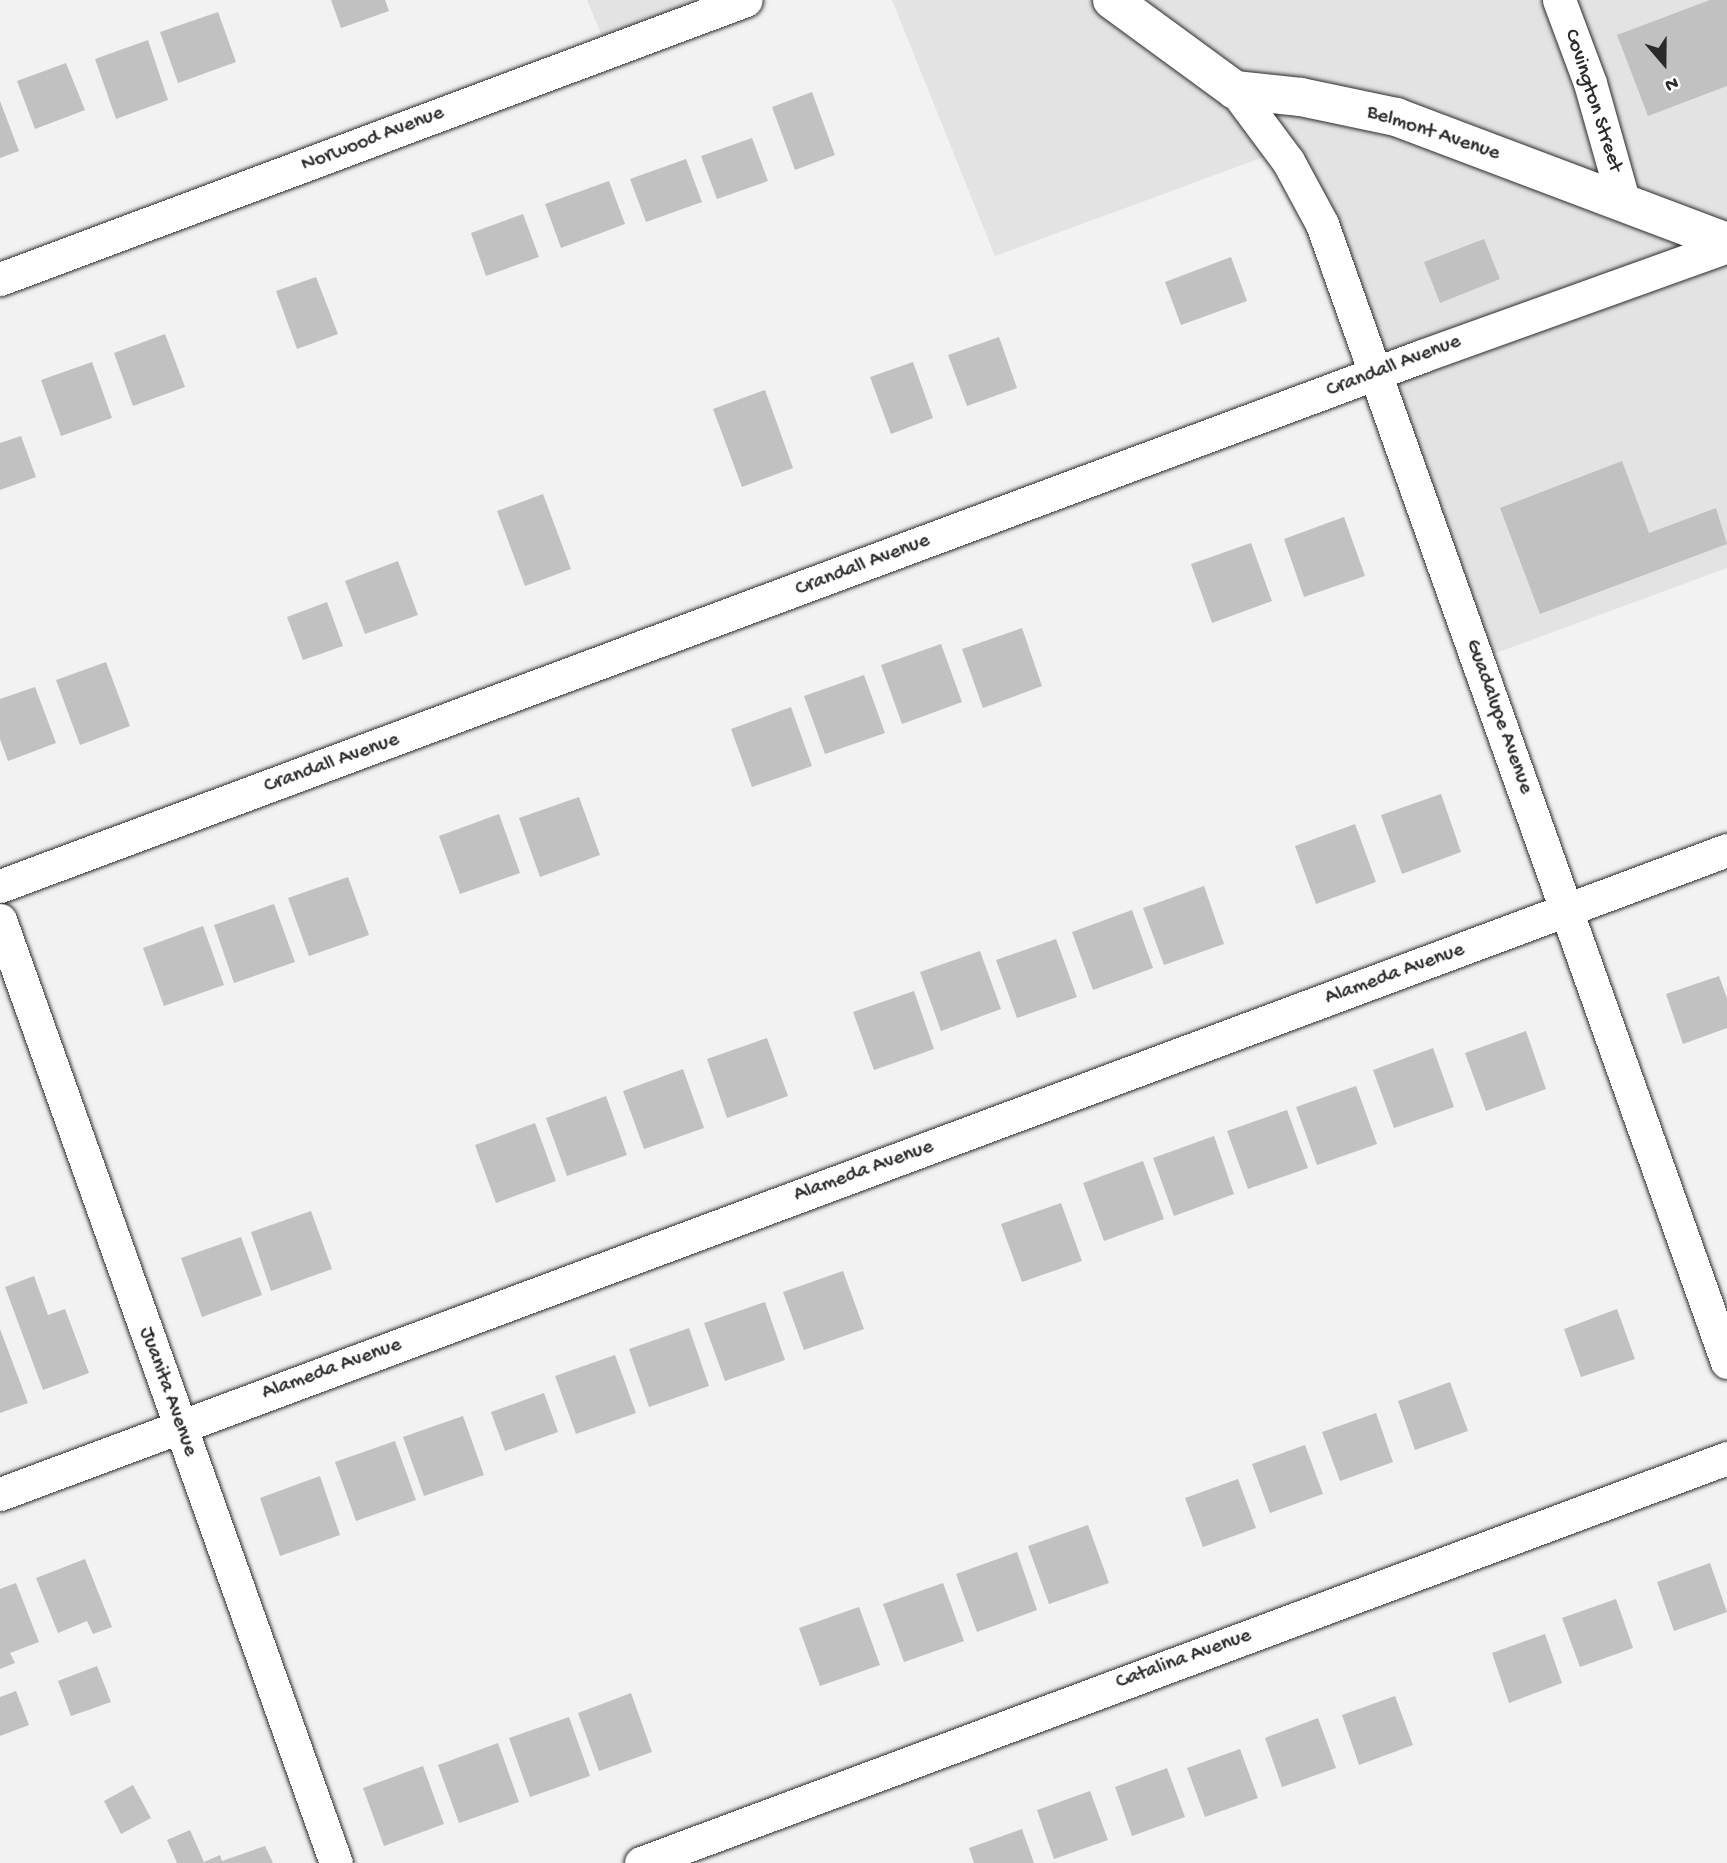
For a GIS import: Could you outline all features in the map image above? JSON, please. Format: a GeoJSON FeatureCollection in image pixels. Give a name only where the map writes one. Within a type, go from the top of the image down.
{"type":"FeatureCollection","features":[{"type":"Feature","properties":{"kind":"main road"},"geometry":{"type":"LineString","coordinates":[[1112,0],[1235,90]]}},
{"type":"Feature","properties":{"kind":"main road","name":"Belmont Avenue"},"geometry":{"type":"LineString","coordinates":[[1235,90],[1301,97],[1396,117],[1727,244]]}},
{"type":"Feature","properties":{"kind":"street","name":"Norwood Avenue"},"geometry":{"type":"LineString","coordinates":[[0,279],[746,0]]}},
{"type":"Feature","properties":{"kind":"street","name":"Covington Street"},"geometry":{"type":"LineString","coordinates":[[1559,0],[1590,83],[1624,203]]}},
{"type":"Feature","properties":{"kind":"street","name":"Guadalupe Avenue"},"geometry":{"type":"LineString","coordinates":[[1235,90],[1288,161],[1322,224],[1727,1362]]}},
{"type":"Feature","properties":{"kind":"street","name":"Crandall Avenue"},"geometry":{"type":"LineString","coordinates":[[0,886],[1727,244]]}},
{"type":"Feature","properties":{"kind":"street","name":"Alameda Avenue"},"geometry":{"type":"LineString","coordinates":[[0,1494],[1727,850]]}},
{"type":"Feature","properties":{"kind":"street","name":"Juanita Avenue"},"geometry":{"type":"LineString","coordinates":[[0,920],[336,1863]]}},
{"type":"Feature","properties":{"kind":"street","name":"Catalina Avenue"},"geometry":{"type":"LineString","coordinates":[[640,1863],[1727,1458]]}},
{"type":"Feature","properties":{"kind":"shaded area"},"geometry":{"type":"Polygon","coordinates":[[[587,0],[746,0],[608,51],[587,0]]]}},
{"type":"Feature","properties":{"kind":"shaded area"},"geometry":{"type":"Polygon","coordinates":[[[892,0],[1727,0],[1727,568],[1477,660],[1280,151],[995,256],[892,0]]]}},
{"type":"Feature","properties":{"kind":"building"},"geometry":{"type":"Polygon","coordinates":[[[331,0],[385,0],[389,11],[341,28],[331,0]]]}},
{"type":"Feature","properties":{"kind":"building"},"geometry":{"type":"Polygon","coordinates":[[[1710,0],[1727,0],[1727,86],[1648,116],[1617,35],[1710,0]]]}},
{"type":"Feature","properties":{"kind":"building"},"geometry":{"type":"Polygon","coordinates":[[[218,12],[236,62],[178,83],[160,32],[218,12]]]}},
{"type":"Feature","properties":{"kind":"building"},"geometry":{"type":"Polygon","coordinates":[[[148,40],[168,100],[116,119],[95,59],[148,40]]]}},
{"type":"Feature","properties":{"kind":"building"},"geometry":{"type":"Polygon","coordinates":[[[66,63],[85,110],[35,129],[17,81],[66,63]]]}},
{"type":"Feature","properties":{"kind":"building"},"geometry":{"type":"Polygon","coordinates":[[[812,92],[835,155],[795,170],[772,107],[812,92]]]}},
{"type":"Feature","properties":{"kind":"building"},"geometry":{"type":"Polygon","coordinates":[[[0,101],[19,151],[0,158],[0,101]]]}},
{"type":"Feature","properties":{"kind":"building"},"geometry":{"type":"Polygon","coordinates":[[[752,138],[768,181],[717,199],[701,156],[752,138]]]}},
{"type":"Feature","properties":{"kind":"building"},"geometry":{"type":"Polygon","coordinates":[[[686,159],[702,202],[646,222],[630,179],[686,159]]]}},
{"type":"Feature","properties":{"kind":"building"},"geometry":{"type":"Polygon","coordinates":[[[609,181],[625,224],[561,248],[545,204],[609,181]]]}},
{"type":"Feature","properties":{"kind":"building"},"geometry":{"type":"Polygon","coordinates":[[[523,214],[539,257],[486,276],[471,233],[523,214]]]}},
{"type":"Feature","properties":{"kind":"building"},"geometry":{"type":"Polygon","coordinates":[[[1484,239],[1500,279],[1440,303],[1424,262],[1484,239]]]}},
{"type":"Feature","properties":{"kind":"building"},"geometry":{"type":"Polygon","coordinates":[[[1231,257],[1247,301],[1181,325],[1165,282],[1231,257]]]}},
{"type":"Feature","properties":{"kind":"building"},"geometry":{"type":"Polygon","coordinates":[[[316,277],[338,334],[297,349],[276,291],[316,277]]]}},
{"type":"Feature","properties":{"kind":"building"},"geometry":{"type":"Polygon","coordinates":[[[165,334],[185,387],[133,406],[114,353],[165,334]]]}},
{"type":"Feature","properties":{"kind":"building"},"geometry":{"type":"Polygon","coordinates":[[[999,337],[1017,388],[967,406],[948,355],[999,337]]]}},
{"type":"Feature","properties":{"kind":"building"},"geometry":{"type":"Polygon","coordinates":[[[92,362],[112,418],[61,436],[41,380],[92,362]]]}},
{"type":"Feature","properties":{"kind":"building"},"geometry":{"type":"Polygon","coordinates":[[[913,362],[933,418],[891,434],[870,377],[913,362]]]}},
{"type":"Feature","properties":{"kind":"building"},"geometry":{"type":"Polygon","coordinates":[[[765,390],[793,468],[742,487],[713,409],[765,390]]]}},
{"type":"Feature","properties":{"kind":"building"},"geometry":{"type":"Polygon","coordinates":[[[21,436],[36,477],[0,490],[0,443],[21,436]]]}},
{"type":"Feature","properties":{"kind":"building"},"geometry":{"type":"Polygon","coordinates":[[[1622,461],[1649,533],[1716,508],[1727,544],[1540,614],[1500,508],[1622,461]]]}},
{"type":"Feature","properties":{"kind":"building"},"geometry":{"type":"Polygon","coordinates":[[[543,494],[571,569],[525,586],[497,511],[543,494]]]}},
{"type":"Feature","properties":{"kind":"building"},"geometry":{"type":"Polygon","coordinates":[[[1344,517],[1365,576],[1304,597],[1284,539],[1344,517]]]}},
{"type":"Feature","properties":{"kind":"building"},"geometry":{"type":"Polygon","coordinates":[[[1251,543],[1272,601],[1212,623],[1191,564],[1251,543]]]}},
{"type":"Feature","properties":{"kind":"building"},"geometry":{"type":"Polygon","coordinates":[[[398,561],[418,615],[365,634],[345,581],[398,561]]]}},
{"type":"Feature","properties":{"kind":"building"},"geometry":{"type":"Polygon","coordinates":[[[327,602],[343,646],[303,660],[287,617],[327,602]]]}},
{"type":"Feature","properties":{"kind":"building"},"geometry":{"type":"Polygon","coordinates":[[[1022,628],[1042,686],[983,708],[962,649],[1022,628]]]}},
{"type":"Feature","properties":{"kind":"building"},"geometry":{"type":"Polygon","coordinates":[[[941,644],[962,702],[902,724],[881,665],[941,644]]]}},
{"type":"Feature","properties":{"kind":"building"},"geometry":{"type":"Polygon","coordinates":[[[106,662],[130,726],[80,745],[56,680],[106,662]]]}},
{"type":"Feature","properties":{"kind":"building"},"geometry":{"type":"Polygon","coordinates":[[[864,675],[885,733],[825,754],[804,696],[864,675]]]}},
{"type":"Feature","properties":{"kind":"building"},"geometry":{"type":"Polygon","coordinates":[[[35,687],[56,743],[8,761],[0,739],[0,699],[35,687]]]}},
{"type":"Feature","properties":{"kind":"building"},"geometry":{"type":"Polygon","coordinates":[[[791,707],[812,766],[752,787],[731,729],[791,707]]]}},
{"type":"Feature","properties":{"kind":"building"},"geometry":{"type":"Polygon","coordinates":[[[1441,794],[1461,852],[1402,874],[1381,815],[1441,794]]]}},
{"type":"Feature","properties":{"kind":"building"},"geometry":{"type":"Polygon","coordinates":[[[579,797],[600,855],[540,877],[519,818],[579,797]]]}},
{"type":"Feature","properties":{"kind":"building"},"geometry":{"type":"Polygon","coordinates":[[[499,814],[520,873],[460,894],[439,836],[499,814]]]}},
{"type":"Feature","properties":{"kind":"building"},"geometry":{"type":"Polygon","coordinates":[[[1355,824],[1376,882],[1316,904],[1295,846],[1355,824]]]}},
{"type":"Feature","properties":{"kind":"building"},"geometry":{"type":"Polygon","coordinates":[[[348,877],[369,935],[309,956],[288,898],[348,877]]]}},
{"type":"Feature","properties":{"kind":"building"},"geometry":{"type":"Polygon","coordinates":[[[1204,886],[1224,944],[1164,965],[1143,908],[1204,886]]]}},
{"type":"Feature","properties":{"kind":"building"},"geometry":{"type":"Polygon","coordinates":[[[274,904],[295,962],[234,983],[214,925],[274,904]]]}},
{"type":"Feature","properties":{"kind":"building"},"geometry":{"type":"Polygon","coordinates":[[[1132,910],[1153,968],[1093,990],[1072,932],[1132,910]]]}},
{"type":"Feature","properties":{"kind":"building"},"geometry":{"type":"Polygon","coordinates":[[[203,926],[224,985],[164,1006],[143,948],[203,926]]]}},
{"type":"Feature","properties":{"kind":"building"},"geometry":{"type":"Polygon","coordinates":[[[1056,939],[1077,997],[1017,1018],[996,960],[1056,939]]]}},
{"type":"Feature","properties":{"kind":"building"},"geometry":{"type":"Polygon","coordinates":[[[980,951],[1001,1009],[941,1031],[920,972],[980,951]]]}},
{"type":"Feature","properties":{"kind":"building"},"geometry":{"type":"Polygon","coordinates":[[[1719,976],[1727,998],[1727,1028],[1683,1044],[1666,994],[1719,976]]]}},
{"type":"Feature","properties":{"kind":"building"},"geometry":{"type":"Polygon","coordinates":[[[914,991],[934,1049],[874,1070],[853,1012],[914,991]]]}},
{"type":"Feature","properties":{"kind":"building"},"geometry":{"type":"Polygon","coordinates":[[[1526,1031],[1546,1089],[1486,1111],[1465,1053],[1526,1031]]]}},
{"type":"Feature","properties":{"kind":"building"},"geometry":{"type":"Polygon","coordinates":[[[767,1038],[788,1096],[727,1118],[707,1059],[767,1038]]]}},
{"type":"Feature","properties":{"kind":"building"},"geometry":{"type":"Polygon","coordinates":[[[1433,1048],[1454,1107],[1394,1128],[1373,1070],[1433,1048]]]}},
{"type":"Feature","properties":{"kind":"building"},"geometry":{"type":"Polygon","coordinates":[[[683,1069],[704,1128],[644,1149],[623,1091],[683,1069]]]}},
{"type":"Feature","properties":{"kind":"building"},"geometry":{"type":"Polygon","coordinates":[[[1356,1086],[1377,1144],[1317,1165],[1296,1107],[1356,1086]]]}},
{"type":"Feature","properties":{"kind":"building"},"geometry":{"type":"Polygon","coordinates":[[[606,1096],[627,1155],[567,1176],[546,1118],[606,1096]]]}},
{"type":"Feature","properties":{"kind":"building"},"geometry":{"type":"Polygon","coordinates":[[[1287,1110],[1308,1168],[1248,1189],[1227,1131],[1287,1110]]]}},
{"type":"Feature","properties":{"kind":"building"},"geometry":{"type":"Polygon","coordinates":[[[535,1123],[556,1181],[496,1203],[475,1145],[535,1123]]]}},
{"type":"Feature","properties":{"kind":"building"},"geometry":{"type":"Polygon","coordinates":[[[1214,1136],[1234,1194],[1174,1216],[1153,1158],[1214,1136]]]}},
{"type":"Feature","properties":{"kind":"building"},"geometry":{"type":"Polygon","coordinates":[[[1143,1161],[1164,1219],[1104,1241],[1083,1183],[1143,1161]]]}},
{"type":"Feature","properties":{"kind":"building"},"geometry":{"type":"Polygon","coordinates":[[[1061,1203],[1082,1261],[1022,1282],[1001,1224],[1061,1203]]]}},
{"type":"Feature","properties":{"kind":"building"},"geometry":{"type":"Polygon","coordinates":[[[311,1211],[332,1269],[271,1291],[251,1232],[311,1211]]]}},
{"type":"Feature","properties":{"kind":"building"},"geometry":{"type":"Polygon","coordinates":[[[241,1237],[262,1295],[202,1317],[181,1258],[241,1237]]]}},
{"type":"Feature","properties":{"kind":"building"},"geometry":{"type":"Polygon","coordinates":[[[843,1271],[864,1329],[804,1350],[783,1292],[843,1271]]]}},
{"type":"Feature","properties":{"kind":"building"},"geometry":{"type":"Polygon","coordinates":[[[34,1276],[48,1315],[65,1309],[89,1373],[43,1390],[5,1287],[34,1276]]]}},
{"type":"Feature","properties":{"kind":"building"},"geometry":{"type":"Polygon","coordinates":[[[765,1302],[785,1360],[725,1381],[704,1323],[765,1302]]]}},
{"type":"Feature","properties":{"kind":"building"},"geometry":{"type":"Polygon","coordinates":[[[1617,1309],[1635,1359],[1581,1377],[1564,1329],[1617,1309]]]}},
{"type":"Feature","properties":{"kind":"building"},"geometry":{"type":"Polygon","coordinates":[[[689,1328],[709,1386],[649,1407],[629,1349],[689,1328]]]}},
{"type":"Feature","properties":{"kind":"building"},"geometry":{"type":"Polygon","coordinates":[[[0,1329],[28,1403],[0,1413],[0,1329]]]}},
{"type":"Feature","properties":{"kind":"building"},"geometry":{"type":"Polygon","coordinates":[[[615,1355],[636,1413],[576,1434],[555,1376],[615,1355]]]}},
{"type":"Feature","properties":{"kind":"building"},"geometry":{"type":"Polygon","coordinates":[[[1450,1382],[1468,1431],[1415,1450],[1398,1401],[1450,1382]]]}},
{"type":"Feature","properties":{"kind":"building"},"geometry":{"type":"Polygon","coordinates":[[[544,1393],[558,1432],[505,1451],[491,1412],[544,1393]]]}},
{"type":"Feature","properties":{"kind":"building"},"geometry":{"type":"Polygon","coordinates":[[[1376,1413],[1393,1462],[1340,1481],[1322,1432],[1376,1413]]]}},
{"type":"Feature","properties":{"kind":"building"},"geometry":{"type":"Polygon","coordinates":[[[463,1416],[484,1475],[424,1496],[403,1437],[463,1416]]]}},
{"type":"Feature","properties":{"kind":"building"},"geometry":{"type":"Polygon","coordinates":[[[395,1441],[416,1500],[356,1521],[335,1462],[395,1441]]]}},
{"type":"Feature","properties":{"kind":"building"},"geometry":{"type":"Polygon","coordinates":[[[1305,1445],[1323,1494],[1270,1513],[1252,1464],[1305,1445]]]}},
{"type":"Feature","properties":{"kind":"building"},"geometry":{"type":"Polygon","coordinates":[[[320,1476],[340,1535],[280,1556],[260,1498],[320,1476]]]}},
{"type":"Feature","properties":{"kind":"building"},"geometry":{"type":"Polygon","coordinates":[[[1238,1479],[1256,1528],[1203,1547],[1185,1498],[1238,1479]]]}},
{"type":"Feature","properties":{"kind":"building"},"geometry":{"type":"Polygon","coordinates":[[[1088,1525],[1109,1583],[1049,1604],[1028,1546],[1088,1525]]]}},
{"type":"Feature","properties":{"kind":"building"},"geometry":{"type":"Polygon","coordinates":[[[1017,1552],[1037,1610],[977,1632],[956,1574],[1017,1552]]]}},
{"type":"Feature","properties":{"kind":"building"},"geometry":{"type":"Polygon","coordinates":[[[85,1559],[112,1627],[93,1634],[87,1621],[58,1633],[36,1578],[85,1559]]]}},
{"type":"Feature","properties":{"kind":"building"},"geometry":{"type":"Polygon","coordinates":[[[1710,1563],[1727,1612],[1674,1631],[1657,1582],[1710,1563]]]}},
{"type":"Feature","properties":{"kind":"building"},"geometry":{"type":"Polygon","coordinates":[[[16,1583],[39,1642],[10,1653],[15,1663],[0,1669],[0,1589],[16,1583]]]}},
{"type":"Feature","properties":{"kind":"building"},"geometry":{"type":"Polygon","coordinates":[[[943,1583],[964,1641],[904,1662],[883,1604],[943,1583]]]}},
{"type":"Feature","properties":{"kind":"building"},"geometry":{"type":"Polygon","coordinates":[[[1616,1599],[1633,1648],[1580,1667],[1562,1618],[1616,1599]]]}},
{"type":"Feature","properties":{"kind":"building"},"geometry":{"type":"Polygon","coordinates":[[[859,1607],[880,1665],[820,1686],[799,1628],[859,1607]]]}},
{"type":"Feature","properties":{"kind":"building"},"geometry":{"type":"Polygon","coordinates":[[[1545,1634],[1562,1683],[1509,1703],[1492,1653],[1545,1634]]]}},
{"type":"Feature","properties":{"kind":"building"},"geometry":{"type":"Polygon","coordinates":[[[97,1666],[111,1702],[71,1716],[58,1681],[97,1666]]]}},
{"type":"Feature","properties":{"kind":"building"},"geometry":{"type":"Polygon","coordinates":[[[16,1691],[29,1725],[0,1736],[0,1697],[16,1691]]]}},
{"type":"Feature","properties":{"kind":"building"},"geometry":{"type":"Polygon","coordinates":[[[631,1693],[652,1752],[599,1771],[578,1713],[631,1693]]]}},
{"type":"Feature","properties":{"kind":"building"},"geometry":{"type":"Polygon","coordinates":[[[1395,1696],[1413,1745],[1359,1765],[1342,1715],[1395,1696]]]}},
{"type":"Feature","properties":{"kind":"building"},"geometry":{"type":"Polygon","coordinates":[[[569,1717],[590,1776],[530,1797],[509,1738],[569,1717]]]}},
{"type":"Feature","properties":{"kind":"building"},"geometry":{"type":"Polygon","coordinates":[[[1318,1718],[1336,1768],[1282,1787],[1265,1738],[1318,1718]]]}},
{"type":"Feature","properties":{"kind":"building"},"geometry":{"type":"Polygon","coordinates":[[[498,1743],[519,1802],[459,1823],[438,1765],[498,1743]]]}},
{"type":"Feature","properties":{"kind":"building"},"geometry":{"type":"Polygon","coordinates":[[[1240,1749],[1258,1798],[1205,1817],[1187,1768],[1240,1749]]]}},
{"type":"Feature","properties":{"kind":"building"},"geometry":{"type":"Polygon","coordinates":[[[423,1766],[444,1824],[384,1846],[363,1788],[423,1766]]]}},
{"type":"Feature","properties":{"kind":"building"},"geometry":{"type":"Polygon","coordinates":[[[1167,1768],[1185,1817],[1132,1836],[1115,1787],[1167,1768]]]}},
{"type":"Feature","properties":{"kind":"building"},"geometry":{"type":"Polygon","coordinates":[[[133,1785],[151,1818],[121,1834],[104,1801],[133,1785]]]}},
{"type":"Feature","properties":{"kind":"building"},"geometry":{"type":"Polygon","coordinates":[[[1090,1791],[1108,1840],[1054,1859],[1037,1810],[1090,1791]]]}},
{"type":"Feature","properties":{"kind":"building"},"geometry":{"type":"Polygon","coordinates":[[[1022,1829],[1034,1863],[974,1863],[969,1848],[1022,1829]]]}},
{"type":"Feature","properties":{"kind":"building"},"geometry":{"type":"Polygon","coordinates":[[[190,1830],[204,1862],[220,1855],[222,1861],[265,1846],[273,1863],[177,1863],[167,1840],[190,1830]]]}}]}
